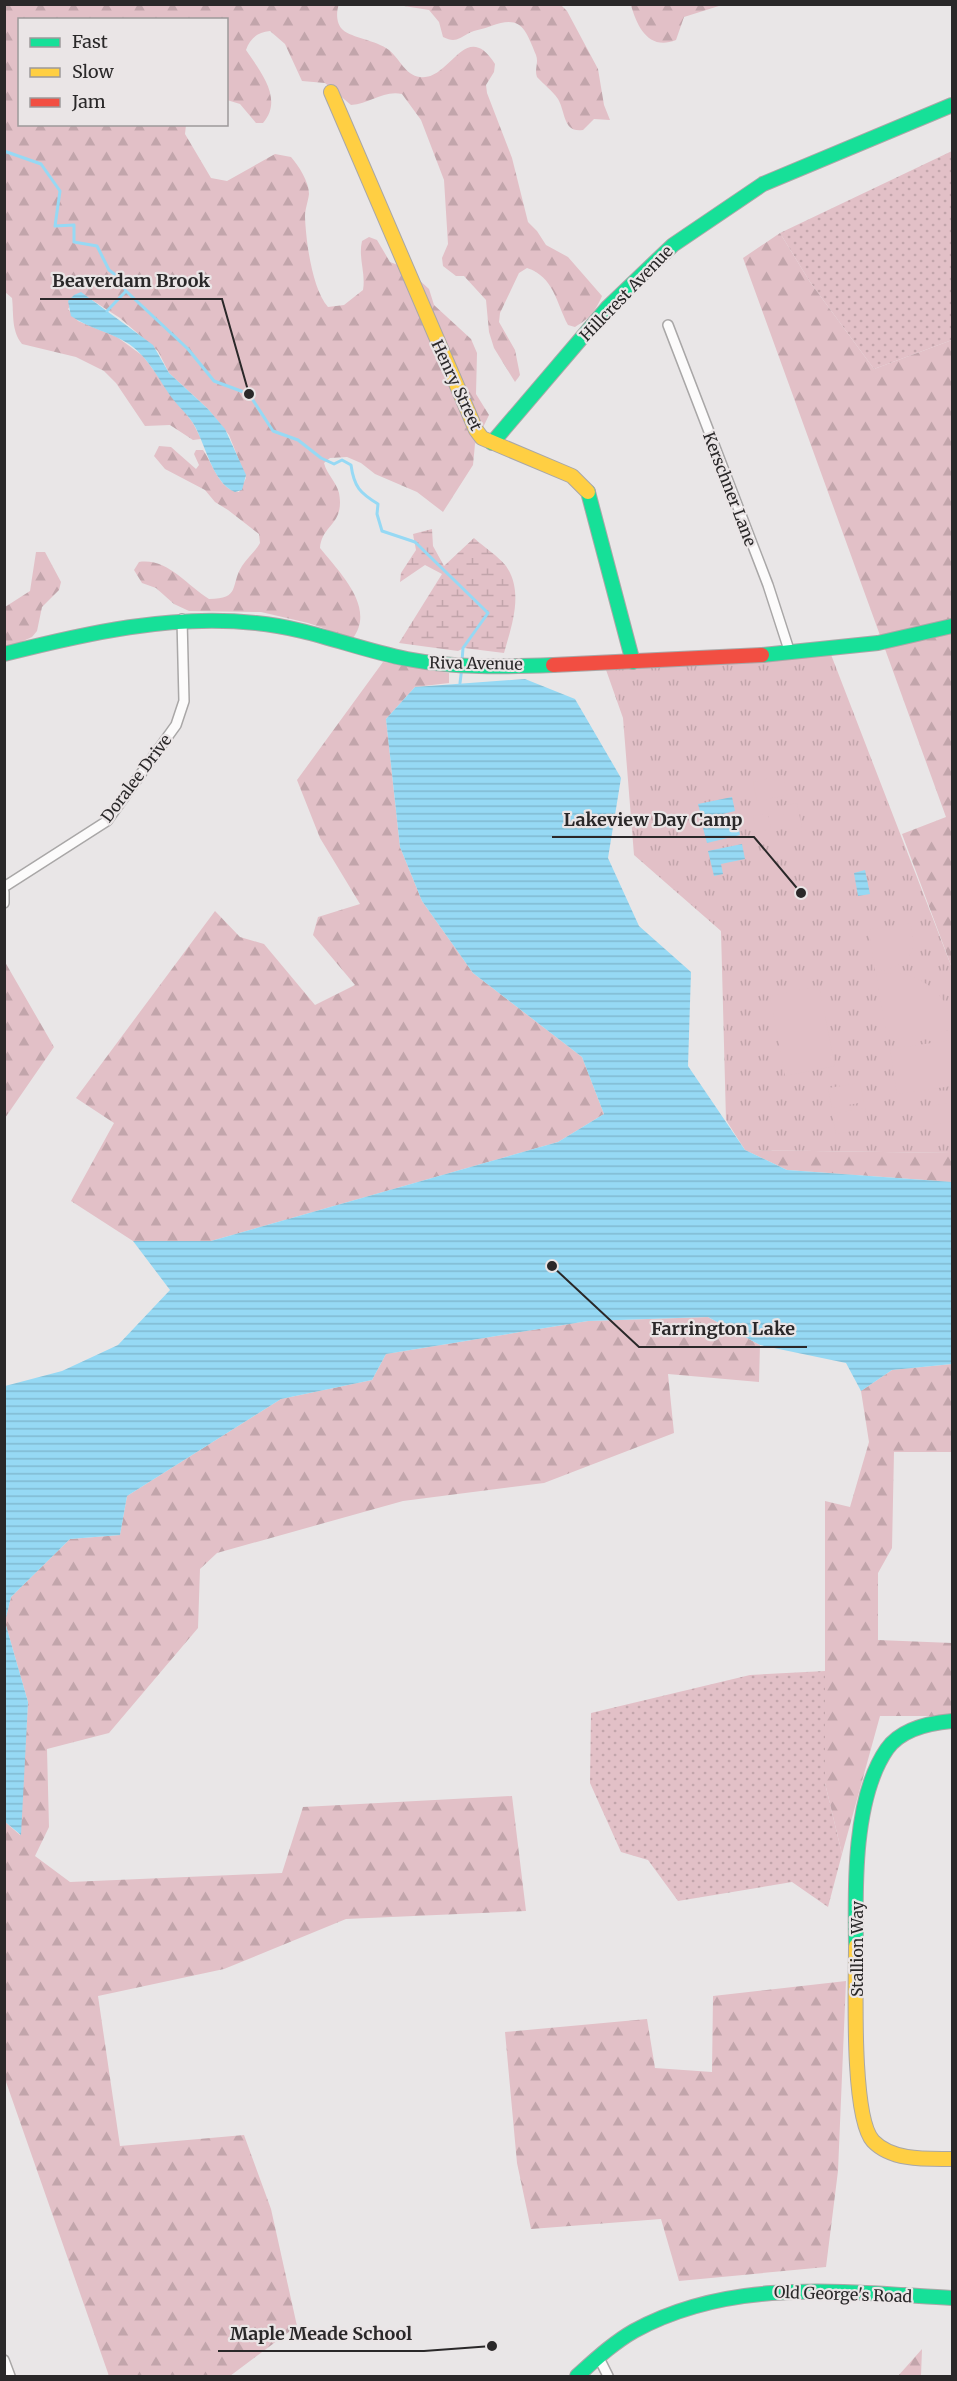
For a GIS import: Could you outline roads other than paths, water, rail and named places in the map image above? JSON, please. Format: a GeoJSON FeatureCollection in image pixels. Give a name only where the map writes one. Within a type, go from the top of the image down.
{"type":"FeatureCollection","features":[{"type":"Feature","properties":{"kind":"street","name":"Henry Street"},"geometry":{"type":"LineString","coordinates":[[332,92],[452,379],[476,430],[482,438],[492,443],[572,476],[590,494],[633,662]]}},
{"type":"Feature","properties":{"kind":"street","name":"Hillcrest Avenue"},"geometry":{"type":"LineString","coordinates":[[492,443],[608,308],[673,245],[763,184],[952,105]]}},
{"type":"Feature","properties":{"kind":"street","name":"Kerschner Lane"},"geometry":{"type":"LineString","coordinates":[[668,325],[683,370],[768,585],[790,653]]}},
{"type":"Feature","properties":{"kind":"street","name":"Riva Avenue"},"geometry":{"type":"LineString","coordinates":[[4,654],[114,628],[182,619],[256,622],[297,629],[384,655],[423,662],[462,664],[633,662],[790,653],[871,645],[952,626]]}},
{"type":"Feature","properties":{"kind":"street","name":"Doralee Drive"},"geometry":{"type":"LineString","coordinates":[[4,887],[107,821],[176,725],[184,701],[182,619]]}},
{"type":"Feature","properties":{"kind":"street"},"geometry":{"type":"LineString","coordinates":[[4,892],[4,903]]}},
{"type":"Feature","properties":{"kind":"street","name":"Stallion Way"},"geometry":{"type":"LineString","coordinates":[[952,1721],[912,1729],[887,1748],[870,1778],[864,1802],[856,1908],[860,2106],[864,2124],[873,2141],[910,2158],[952,2159]]}},
{"type":"Feature","properties":{"kind":"street","name":"Old George's Road"},"geometry":{"type":"LineString","coordinates":[[577,2376],[634,2331],[668,2315],[711,2302],[780,2290],[952,2298]]}},
{"type":"Feature","properties":{"kind":"street"},"geometry":{"type":"LineString","coordinates":[[599,2358],[608,2376]]}},
{"type":"Feature","properties":{"kind":"street"},"geometry":{"type":"LineString","coordinates":[[4,2360],[10,2376]]}},
{"type":"Feature","properties":{"kind":"water"},"geometry":{"type":"Polygon","coordinates":[[[81,292],[153,345],[169,373],[208,409],[225,429],[246,475],[242,490],[235,492],[220,480],[193,423],[142,356],[122,340],[71,316],[68,301],[81,292]]]}},
{"type":"Feature","properties":{"kind":"water"},"geometry":{"type":"Polygon","coordinates":[[[525,679],[575,699],[621,778],[608,858],[639,926],[691,972],[688,1066],[745,1150],[787,1170],[952,1182],[952,1364],[892,1370],[861,1391],[846,1363],[760,1345],[708,1317],[588,1321],[386,1354],[372,1380],[281,1399],[127,1496],[120,1535],[70,1539],[11,1597],[5,1622],[28,1702],[21,1835],[4,1821],[5,1386],[62,1371],[118,1345],[170,1290],[133,1241],[211,1241],[558,1142],[604,1114],[582,1057],[473,973],[422,901],[400,847],[386,719],[415,687],[525,679]]]}},
{"type":"Feature","properties":{"kind":"water"},"geometry":{"type":"Polygon","coordinates":[[[732,797],[735,811],[702,819],[698,804],[732,797]]]}},
{"type":"Feature","properties":{"kind":"water"},"geometry":{"type":"Polygon","coordinates":[[[737,820],[740,835],[707,843],[703,828],[737,820]]]}},
{"type":"Feature","properties":{"kind":"water"},"geometry":{"type":"Polygon","coordinates":[[[742,844],[745,859],[721,864],[723,874],[714,876],[708,851],[742,844]]]}},
{"type":"Feature","properties":{"kind":"water"},"geometry":{"type":"Polygon","coordinates":[[[865,870],[870,894],[858,896],[854,873],[865,870]]]}},
{"type":"Feature","properties":{"kind":"waterway"},"geometry":{"type":"LineString","coordinates":[[4,151],[41,164],[60,191],[55,226],[74,225],[74,242],[97,246],[109,270],[118,277],[126,291],[188,349],[214,381],[249,394],[273,431],[298,440],[321,458],[334,464],[342,460],[351,465],[359,489],[378,504],[377,514],[382,531],[415,542],[488,613],[463,648],[462,661]]}},
{"type":"Feature","properties":{"kind":"waterway"},"geometry":{"type":"LineString","coordinates":[[107,311],[126,291]]}},
{"type":"Feature","properties":{"kind":"waterway"},"geometry":{"type":"LineString","coordinates":[[460,683],[462,667]]}},
{"type":"Feature","properties":{"kind":"place","name":"Beaverdam Brook"},"geometry":{"type":"Point","coordinates":[249,394]}},
{"type":"Feature","properties":{"kind":"place","name":"Lakeview Day Camp"},"geometry":{"type":"Point","coordinates":[801,893]}},
{"type":"Feature","properties":{"kind":"place","name":"Farrington Lake"},"geometry":{"type":"Point","coordinates":[552,1266]}},
{"type":"Feature","properties":{"kind":"place","name":"Maple Meade School"},"geometry":{"type":"Point","coordinates":[492,2346]}}]}
